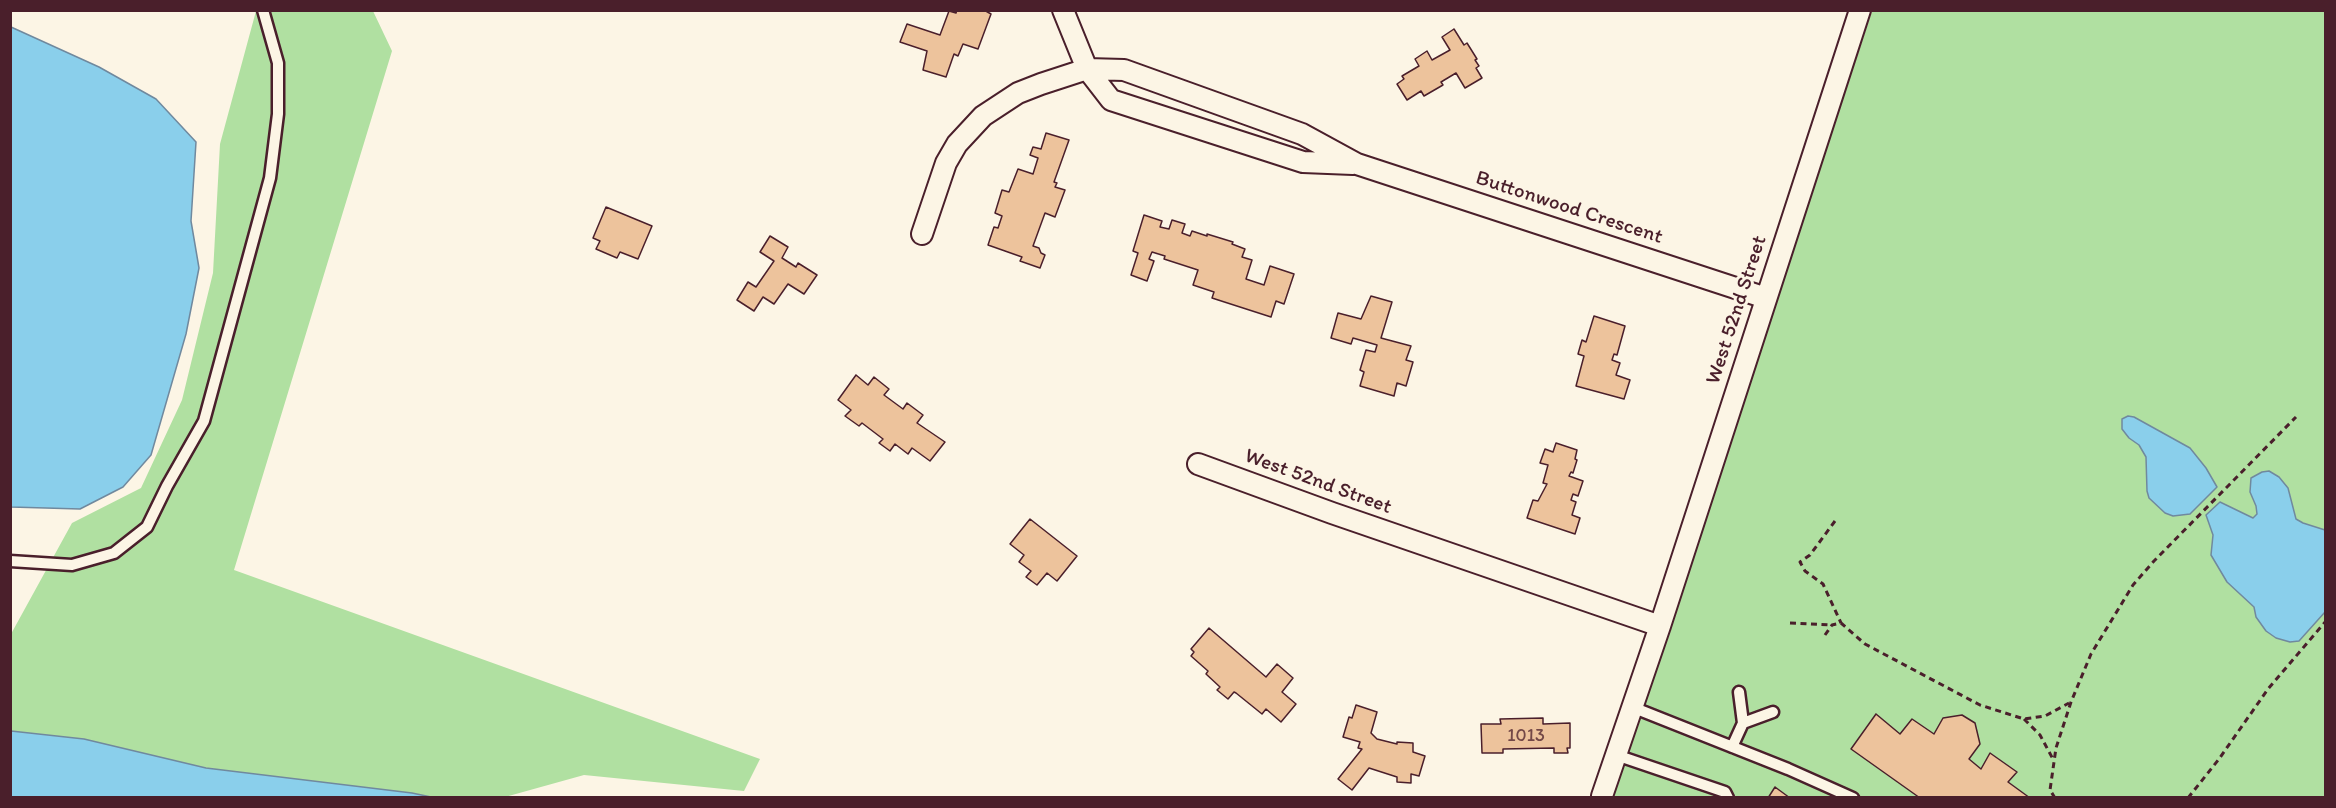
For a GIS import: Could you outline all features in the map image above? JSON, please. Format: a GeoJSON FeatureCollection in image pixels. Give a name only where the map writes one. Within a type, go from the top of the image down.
{"type":"FeatureCollection","features":[{"type":"Feature","properties":{"kind":"street"},"geometry":{"type":"LineString","coordinates":[[1063,10],[1087,69],[1111,100],[1303,162],[1357,164]]}},
{"type":"Feature","properties":{"kind":"street","name":"West 52nd Street"},"geometry":{"type":"LineString","coordinates":[[1604,797],[1860,10]]}},
{"type":"Feature","properties":{"kind":"street"},"geometry":{"type":"LineString","coordinates":[[922,234],[946,163],[957,144],[976,122],[1018,93],[1087,69],[1124,70],[1302,134],[1357,164]]}},
{"type":"Feature","properties":{"kind":"street","name":"Buttonwood Crescent"},"geometry":{"type":"LineString","coordinates":[[1357,164],[1766,298]]}},
{"type":"Feature","properties":{"kind":"street","name":"West 52nd Street"},"geometry":{"type":"LineString","coordinates":[[1198,464],[1343,517],[1660,626]]}},
{"type":"Feature","properties":{"kind":"lane"},"geometry":{"type":"LineString","coordinates":[[10,561],[72,565],[114,553],[147,527],[167,486],[204,421],[270,178],[278,114],[278,63],[263,10]]}},
{"type":"Feature","properties":{"kind":"lane"},"geometry":{"type":"LineString","coordinates":[[1732,747],[1743,723],[1739,692]]}},
{"type":"Feature","properties":{"kind":"lane"},"geometry":{"type":"LineString","coordinates":[[1632,707],[1853,798]]}},
{"type":"Feature","properties":{"kind":"lane"},"geometry":{"type":"LineString","coordinates":[[1743,723],[1773,712]]}},
{"type":"Feature","properties":{"kind":"lane"},"geometry":{"type":"LineString","coordinates":[[1616,755],[1725,792],[1728,798]]}},
{"type":"Feature","properties":{"kind":"path"},"geometry":{"type":"LineString","coordinates":[[2055,798],[2050,790],[2056,748],[2071,702],[2091,654],[2133,585],[2296,417]]}},
{"type":"Feature","properties":{"kind":"path"},"geometry":{"type":"LineString","coordinates":[[1835,521],[1810,555],[1800,562],[1805,571],[1823,584],[1841,623],[1865,644],[1980,705],[2024,718],[2045,716],[2071,702]]}},
{"type":"Feature","properties":{"kind":"path"},"geometry":{"type":"LineString","coordinates":[[2188,798],[2219,759],[2268,689],[2325,621]]}},
{"type":"Feature","properties":{"kind":"path"},"geometry":{"type":"LineString","coordinates":[[1790,623],[1832,625],[1841,623]]}},
{"type":"Feature","properties":{"kind":"path"},"geometry":{"type":"LineString","coordinates":[[1826,635],[1832,625]]}},
{"type":"Feature","properties":{"kind":"path"},"geometry":{"type":"LineString","coordinates":[[2024,718],[2040,735],[2054,762]]}},
{"type":"Feature","properties":{"kind":"green space"},"geometry":{"type":"Polygon","coordinates":[[[256,11],[373,11],[392,51],[234,570],[760,759],[744,791],[584,775],[505,797],[431,797],[206,768],[84,739],[11,731],[11,634],[72,523],[141,488],[182,400],[213,273],[220,144],[256,11]]]}},
{"type":"Feature","properties":{"kind":"green space"},"geometry":{"type":"Polygon","coordinates":[[[1872,11],[2325,11],[2325,797],[1609,798],[1872,11]]]}},
{"type":"Feature","properties":{"kind":"water"},"geometry":{"type":"Polygon","coordinates":[[[11,27],[99,67],[156,99],[196,142],[191,221],[199,268],[186,334],[151,455],[123,487],[80,509],[11,507],[11,27]]]}},
{"type":"Feature","properties":{"kind":"water"},"geometry":{"type":"Polygon","coordinates":[[[2128,416],[2134,417],[2190,448],[2206,468],[2217,487],[2190,514],[2173,516],[2165,513],[2149,498],[2146,457],[2139,445],[2122,429],[2122,419],[2128,416]]]}},
{"type":"Feature","properties":{"kind":"water"},"geometry":{"type":"Polygon","coordinates":[[[2269,471],[2279,477],[2288,488],[2296,519],[2325,530],[2325,612],[2299,641],[2290,642],[2276,638],[2266,631],[2256,617],[2254,607],[2227,582],[2211,555],[2213,535],[2206,515],[2220,502],[2253,518],[2257,514],[2250,492],[2251,478],[2269,471]]]}},
{"type":"Feature","properties":{"kind":"water"},"geometry":{"type":"Polygon","coordinates":[[[11,731],[84,739],[206,768],[431,797],[11,797],[11,731]]]}},
{"type":"Feature","properties":{"kind":"building"},"geometry":{"type":"Polygon","coordinates":[[[957,10],[984,10],[991,14],[978,49],[963,44],[958,56],[954,54],[946,77],[923,70],[927,51],[900,42],[907,24],[940,35],[949,11],[956,13],[957,10]]]}},
{"type":"Feature","properties":{"kind":"building"},"geometry":{"type":"Polygon","coordinates":[[[1454,29],[1477,59],[1475,60],[1479,66],[1476,68],[1482,78],[1465,88],[1456,73],[1441,82],[1443,85],[1424,96],[1421,91],[1407,100],[1397,84],[1404,79],[1402,76],[1419,66],[1415,59],[1427,51],[1432,60],[1450,50],[1442,37],[1454,29]]]}},
{"type":"Feature","properties":{"kind":"building"},"geometry":{"type":"Polygon","coordinates":[[[1046,133],[1069,140],[1054,182],[1057,183],[1055,187],[1065,190],[1055,217],[1045,213],[1033,246],[1039,248],[1045,255],[1040,268],[1020,261],[1022,257],[988,245],[994,227],[998,228],[1002,216],[995,213],[1002,190],[1009,192],[1018,169],[1033,174],[1038,158],[1030,155],[1033,147],[1041,149],[1046,133]]]}},
{"type":"Feature","properties":{"kind":"building"},"geometry":{"type":"Polygon","coordinates":[[[606,207],[652,226],[638,259],[620,252],[617,258],[596,249],[600,241],[593,238],[606,207]]]}},
{"type":"Feature","properties":{"kind":"building"},"geometry":{"type":"Polygon","coordinates":[[[1144,215],[1162,221],[1160,227],[1169,229],[1172,220],[1185,224],[1182,233],[1190,236],[1192,231],[1207,236],[1207,234],[1233,242],[1232,244],[1245,249],[1242,257],[1252,260],[1246,279],[1264,285],[1270,266],[1294,274],[1284,304],[1276,301],[1271,317],[1212,298],[1214,292],[1193,285],[1198,270],[1164,259],[1165,256],[1152,252],[1149,259],[1154,261],[1147,281],[1131,275],[1138,253],[1133,251],[1144,215]]]}},
{"type":"Feature","properties":{"kind":"building"},"geometry":{"type":"Polygon","coordinates":[[[770,236],[788,247],[782,258],[796,267],[798,263],[817,275],[804,294],[788,284],[774,304],[763,297],[754,311],[737,300],[748,282],[756,287],[774,261],[760,252],[770,236]]]}},
{"type":"Feature","properties":{"kind":"building"},"geometry":{"type":"Polygon","coordinates":[[[1371,296],[1392,302],[1381,338],[1411,346],[1406,360],[1413,362],[1406,386],[1397,383],[1394,396],[1360,386],[1364,372],[1360,370],[1366,350],[1375,352],[1377,345],[1353,338],[1351,344],[1331,338],[1338,313],[1361,319],[1371,296]]]}},
{"type":"Feature","properties":{"kind":"building"},"geometry":{"type":"Polygon","coordinates":[[[1594,316],[1625,326],[1617,355],[1614,354],[1612,360],[1620,363],[1616,375],[1630,380],[1624,399],[1576,386],[1584,356],[1578,354],[1582,340],[1586,342],[1594,316]]]}},
{"type":"Feature","properties":{"kind":"building"},"geometry":{"type":"Polygon","coordinates":[[[856,375],[868,385],[874,377],[889,389],[884,395],[903,409],[907,403],[923,415],[917,423],[945,442],[930,461],[912,448],[908,454],[895,444],[890,451],[879,443],[883,439],[862,423],[859,426],[845,416],[851,410],[838,400],[856,375]]]}},
{"type":"Feature","properties":{"kind":"building"},"geometry":{"type":"Polygon","coordinates":[[[1556,443],[1577,450],[1573,473],[1571,472],[1569,476],[1583,481],[1578,496],[1573,494],[1571,500],[1576,502],[1572,515],[1580,518],[1575,534],[1527,518],[1533,500],[1538,501],[1547,484],[1543,483],[1548,465],[1540,463],[1545,449],[1553,452],[1556,443]]]}},
{"type":"Feature","properties":{"kind":"building"},"geometry":{"type":"Polygon","coordinates":[[[1030,519],[1077,556],[1057,581],[1047,573],[1037,585],[1026,577],[1031,571],[1019,562],[1024,555],[1010,544],[1030,519]]]}},
{"type":"Feature","properties":{"kind":"building"},"geometry":{"type":"Polygon","coordinates":[[[1209,628],[1266,677],[1277,664],[1293,678],[1282,692],[1296,704],[1281,722],[1266,709],[1262,714],[1234,692],[1228,699],[1217,690],[1220,687],[1206,674],[1208,671],[1191,656],[1194,652],[1191,649],[1209,628]]]}},
{"type":"Feature","properties":{"kind":"building"},"geometry":{"type":"Polygon","coordinates":[[[1356,705],[1377,712],[1371,733],[1377,739],[1397,744],[1397,742],[1413,743],[1413,752],[1425,756],[1419,776],[1411,774],[1411,783],[1397,782],[1397,777],[1369,768],[1352,790],[1338,779],[1362,749],[1358,748],[1360,742],[1343,737],[1349,717],[1352,718],[1356,705]]]}},
{"type":"Feature","properties":{"kind":"building"},"geometry":{"type":"Polygon","coordinates":[[[1876,714],[1900,734],[1912,719],[1934,734],[1943,718],[1962,715],[1975,723],[1980,744],[1969,759],[1981,769],[1990,753],[2017,772],[2008,782],[2030,798],[1920,798],[1851,749],[1876,714]]]}},
{"type":"Feature","properties":{"kind":"building"},"geometry":{"type":"Polygon","coordinates":[[[1543,718],[1543,724],[1570,723],[1568,753],[1554,753],[1554,748],[1503,749],[1503,753],[1482,753],[1481,724],[1501,724],[1500,719],[1543,718]]]}},
{"type":"Feature","properties":{"kind":"building"},"geometry":{"type":"Polygon","coordinates":[[[1775,787],[1790,798],[1768,798],[1775,787]]]}}]}
